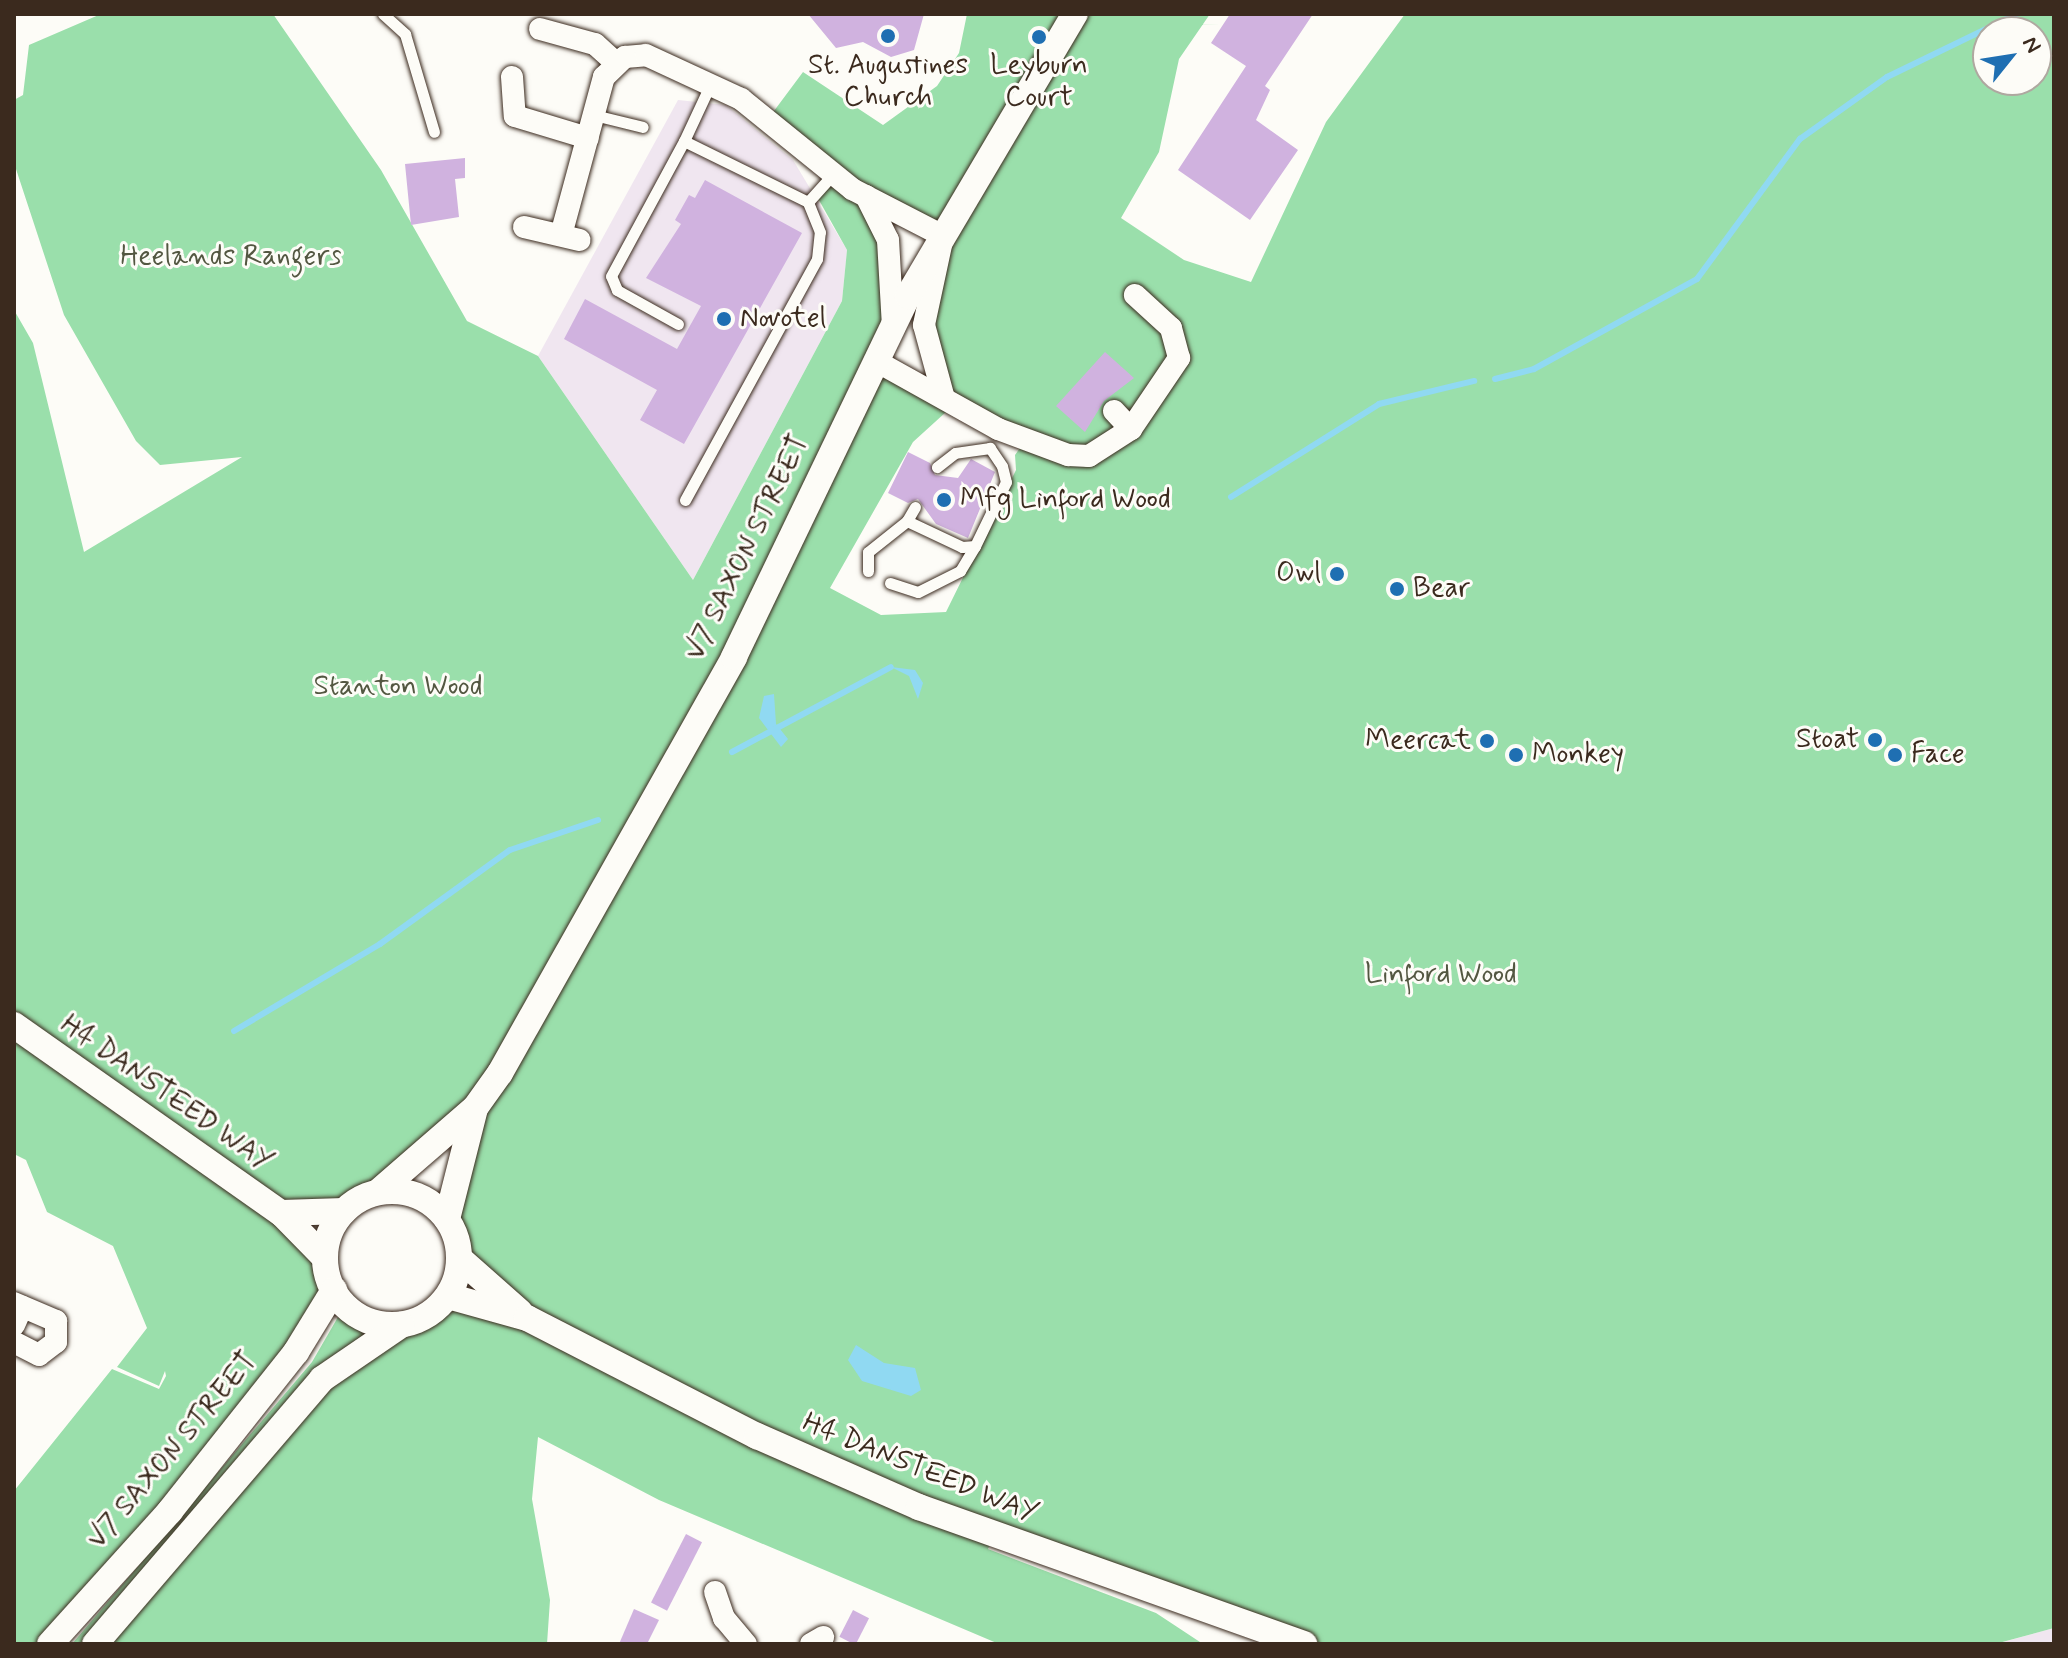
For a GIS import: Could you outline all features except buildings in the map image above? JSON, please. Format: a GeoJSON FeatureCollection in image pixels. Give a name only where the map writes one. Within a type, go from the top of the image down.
{"type":"FeatureCollection","features":[{"type":"Feature","properties":{"kind":"street","name":"V7 SAXON STREET"},"geometry":{"type":"LineString","coordinates":[[378,1192],[475,1108],[516,1045],[734,657],[893,328],[1015,111],[1075,14]]}},
{"type":"Feature","properties":{"kind":"street"},"geometry":{"type":"LineString","coordinates":[[540,29],[595,44],[615,62]]}},
{"type":"Feature","properties":{"kind":"street"},"geometry":{"type":"LineString","coordinates":[[615,62],[646,55],[711,83],[866,196],[943,236],[924,325],[943,395]]}},
{"type":"Feature","properties":{"kind":"street"},"geometry":{"type":"LineString","coordinates":[[524,227],[570,237],[588,138],[615,62]]}},
{"type":"Feature","properties":{"kind":"street"},"geometry":{"type":"LineString","coordinates":[[512,77],[515,116],[588,138]]}},
{"type":"Feature","properties":{"kind":"street"},"geometry":{"type":"LineString","coordinates":[[866,196],[888,240],[893,328]]}},
{"type":"Feature","properties":{"kind":"street"},"geometry":{"type":"LineString","coordinates":[[876,361],[943,395],[994,438],[1089,456],[1131,429],[1174,372],[1187,344],[1135,295]]}},
{"type":"Feature","properties":{"kind":"street"},"geometry":{"type":"LineString","coordinates":[[1114,411],[1131,429]]}},
{"type":"Feature","properties":{"kind":"street","name":"H4 DANSTEED WAY"},"geometry":{"type":"LineString","coordinates":[[14,1025],[150,1125],[281,1213],[325,1258]]}},
{"type":"Feature","properties":{"kind":"street","name":"V7 SAXON STREET"},"geometry":{"type":"LineString","coordinates":[[447,1219],[475,1108]]}},
{"type":"Feature","properties":{"kind":"street"},"geometry":{"type":"LineString","coordinates":[[95,1644],[307,1398],[401,1325],[448,1296],[460,1259],[447,1219],[417,1195],[378,1192],[344,1211],[325,1258],[334,1290],[362,1318],[401,1325]]}},
{"type":"Feature","properties":{"kind":"street","name":"H4 DANSTEED WAY"},"geometry":{"type":"LineString","coordinates":[[281,1213],[344,1211]]}},
{"type":"Feature","properties":{"kind":"street","name":"H4 DANSTEED WAY"},"geometry":{"type":"LineString","coordinates":[[460,1259],[536,1322]]}},
{"type":"Feature","properties":{"kind":"street","name":"V7 SAXON STREET"},"geometry":{"type":"LineString","coordinates":[[50,1644],[236,1428],[283,1369],[334,1290]]}},
{"type":"Feature","properties":{"kind":"street","name":"H4 DANSTEED WAY"},"geometry":{"type":"LineString","coordinates":[[448,1296],[536,1322],[757,1436],[919,1507],[1299,1642]]}},
{"type":"Feature","properties":{"kind":"street"},"geometry":{"type":"LineString","coordinates":[[14,1342],[39,1355],[56,1342],[56,1321],[17,1311]]}},
{"type":"Feature","properties":{"kind":"street"},"geometry":{"type":"LineString","coordinates":[[715,1592],[724,1618],[746,1644]]}},
{"type":"Feature","properties":{"kind":"lane"},"geometry":{"type":"LineString","coordinates":[[383,14],[405,34],[434,132]]}},
{"type":"Feature","properties":{"kind":"lane"},"geometry":{"type":"LineString","coordinates":[[678,324],[617,290],[611,276],[684,141],[711,83]]}},
{"type":"Feature","properties":{"kind":"lane"},"geometry":{"type":"LineString","coordinates":[[594,115],[643,127]]}},
{"type":"Feature","properties":{"kind":"lane"},"geometry":{"type":"LineString","coordinates":[[684,141],[808,202],[820,232],[817,259],[685,500]]}},
{"type":"Feature","properties":{"kind":"lane"},"geometry":{"type":"LineString","coordinates":[[808,202],[833,174]]}},
{"type":"Feature","properties":{"kind":"lane"},"geometry":{"type":"LineString","coordinates":[[890,583],[918,592],[960,571],[1006,482],[994,438],[955,453],[937,467]]}},
{"type":"Feature","properties":{"kind":"lane"},"geometry":{"type":"LineString","coordinates":[[868,571],[868,552],[907,521],[915,507]]}},
{"type":"Feature","properties":{"kind":"lane"},"geometry":{"type":"LineString","coordinates":[[907,521],[962,547],[975,546]]}},
{"type":"Feature","properties":{"kind":"shaded area"},"geometry":{"type":"Polygon","coordinates":[[[678,100],[726,105],[793,160],[847,250],[842,301],[693,580],[538,356],[678,100]]]}},
{"type":"Feature","properties":{"kind":"shaded area"},"geometry":{"type":"Polygon","coordinates":[[[2054,1628],[2054,1644],[1995,1644],[2000,1643],[2054,1628]]]}},
{"type":"Feature","properties":{"kind":"green space","name":"Linford Wood"},"geometry":{"type":"Polygon","coordinates":[[[101,14],[273,14],[381,170],[467,321],[538,356],[693,580],[842,301],[847,250],[815,193],[832,174],[768,119],[803,72],[883,125],[937,86],[959,53],[967,14],[1210,14],[1179,59],[1159,152],[1121,218],[1184,260],[1251,282],[1326,122],[1405,14],[2054,14],[2054,1628],[1995,1644],[1304,1644],[994,1535],[988,1549],[1156,1613],[1203,1644],[999,1644],[659,1500],[538,1437],[532,1499],[550,1600],[547,1644],[95,1644],[277,1435],[401,1325],[448,1296],[525,1317],[460,1259],[447,1219],[474,1110],[378,1192],[344,1211],[282,1214],[325,1258],[334,1290],[50,1644],[14,1644],[14,1491],[112,1369],[159,1389],[166,1376],[165,1371],[159,1386],[117,1367],[147,1328],[113,1246],[47,1212],[26,1160],[14,1154],[14,310],[33,343],[84,552],[242,457],[160,465],[136,441],[64,315],[15,166],[14,100],[23,95],[29,45],[101,14]],[[867,197],[891,259],[876,361],[942,394],[931,361],[943,236],[867,197]],[[957,402],[913,442],[830,588],[881,615],[946,612],[1016,470],[1015,455],[1025,441],[957,402]]]}},
{"type":"Feature","properties":{"kind":"green space"},"geometry":{"type":"Polygon","coordinates":[[[338,1317],[367,1334],[87,1644],[72,1644],[312,1362],[338,1317]]]}},
{"type":"Feature","properties":{"kind":"water"},"geometry":{"type":"Polygon","coordinates":[[[891,667],[915,670],[923,683],[918,699],[909,676],[891,667]]]}},
{"type":"Feature","properties":{"kind":"water"},"geometry":{"type":"Polygon","coordinates":[[[774,694],[776,724],[788,739],[781,747],[759,718],[764,696],[774,694]]]}},
{"type":"Feature","properties":{"kind":"water"},"geometry":{"type":"Polygon","coordinates":[[[856,1345],[884,1363],[915,1368],[921,1390],[911,1396],[862,1381],[848,1360],[856,1345]]]}},
{"type":"Feature","properties":{"kind":"waterway"},"geometry":{"type":"LineString","coordinates":[[1495,379],[1534,369],[1697,279],[1800,139],[1887,77],[2017,14]]}},
{"type":"Feature","properties":{"kind":"waterway"},"geometry":{"type":"LineString","coordinates":[[1231,497],[1379,404],[1474,381]]}},
{"type":"Feature","properties":{"kind":"waterway"},"geometry":{"type":"LineString","coordinates":[[732,752],[891,667]]}},
{"type":"Feature","properties":{"kind":"waterway"},"geometry":{"type":"LineString","coordinates":[[234,1031],[380,944],[510,850],[598,820]]}},
{"type":"Feature","properties":{"kind":"place","name":"St. Augustines Church"},"geometry":{"type":"Point","coordinates":[888,36]}},
{"type":"Feature","properties":{"kind":"place","name":"Leyburn Court"},"geometry":{"type":"Point","coordinates":[1039,37]}},
{"type":"Feature","properties":{"kind":"place","name":"Novotel"},"geometry":{"type":"Point","coordinates":[724,319]}},
{"type":"Feature","properties":{"kind":"place","name":"Mfg Linford Wood"},"geometry":{"type":"Point","coordinates":[944,500]}},
{"type":"Feature","properties":{"kind":"place","name":"Owl"},"geometry":{"type":"Point","coordinates":[1337,574]}},
{"type":"Feature","properties":{"kind":"place","name":"Bear"},"geometry":{"type":"Point","coordinates":[1397,589]}},
{"type":"Feature","properties":{"kind":"place","name":"Stoat"},"geometry":{"type":"Point","coordinates":[1875,740]}},
{"type":"Feature","properties":{"kind":"place","name":"Meercat"},"geometry":{"type":"Point","coordinates":[1487,741]}},
{"type":"Feature","properties":{"kind":"place","name":"Monkey"},"geometry":{"type":"Point","coordinates":[1516,755]}},
{"type":"Feature","properties":{"kind":"place","name":"Face"},"geometry":{"type":"Point","coordinates":[1895,755]}},
{"type":"Feature","properties":{"kind":"park label","name":"Heelands Rangers"},"geometry":{"type":"Point","coordinates":[231,257]}},
{"type":"Feature","properties":{"kind":"park label","name":"Stanton Wood"},"geometry":{"type":"Point","coordinates":[398,687]}}]}
